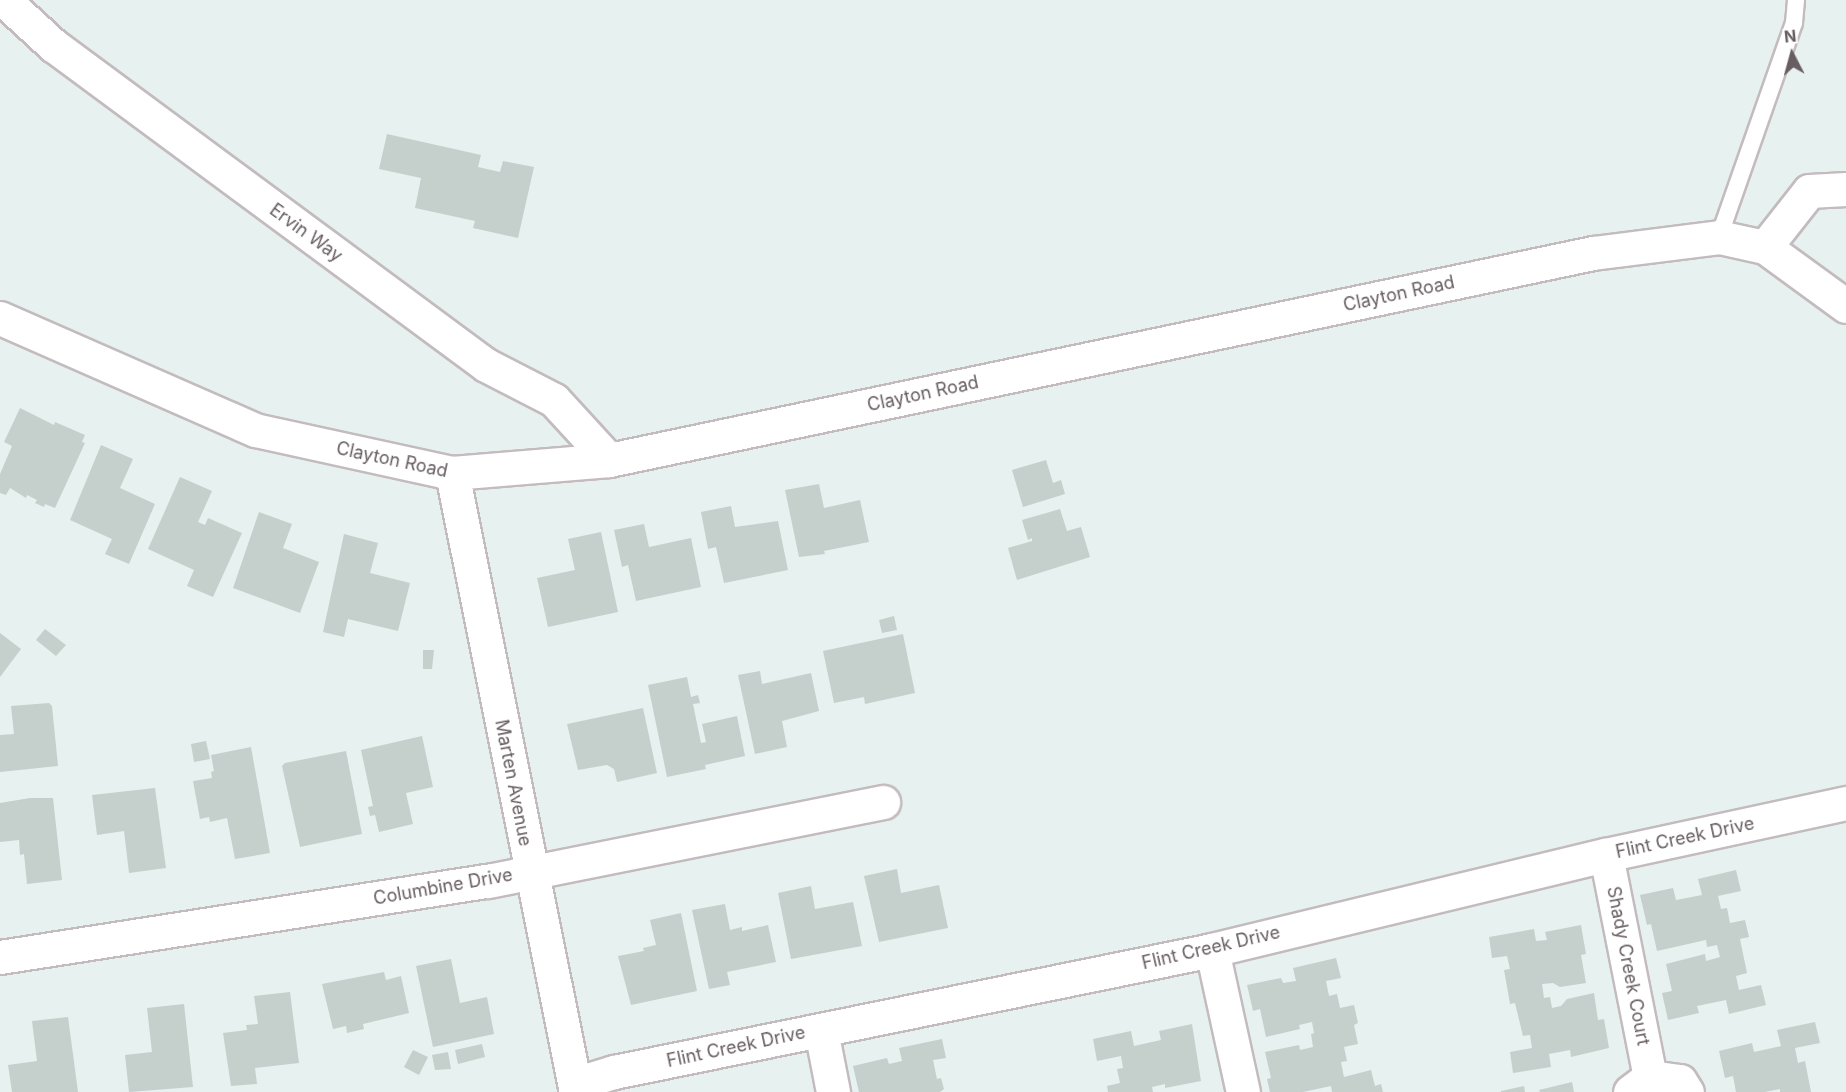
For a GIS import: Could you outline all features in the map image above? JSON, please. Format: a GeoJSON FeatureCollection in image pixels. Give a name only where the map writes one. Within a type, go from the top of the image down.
{"type":"FeatureCollection","features":[{"type":"Feature","properties":{"kind":"street","name":"Ervin Way"},"geometry":{"type":"LineString","coordinates":[[4,0],[53,45],[486,365],[554,400],[609,460]]}},
{"type":"Feature","properties":{"kind":"street"},"geometry":{"type":"LineString","coordinates":[[1765,247],[1809,191],[1846,189]]}},
{"type":"Feature","properties":{"kind":"street","name":"Clayton Road"},"geometry":{"type":"LineString","coordinates":[[0,318],[255,430],[452,473],[609,460],[1593,253],[1719,237],[1765,247],[1846,306]]}},
{"type":"Feature","properties":{"kind":"street","name":"Marten Avenue"},"geometry":{"type":"LineString","coordinates":[[452,473],[575,1088]]}},
{"type":"Feature","properties":{"kind":"street","name":"Columbine Drive"},"geometry":{"type":"LineString","coordinates":[[0,957],[488,881],[883,802]]}},
{"type":"Feature","properties":{"kind":"street","name":"Flint Creek Drive"},"geometry":{"type":"LineString","coordinates":[[575,1088],[614,1072],[1212,950],[1606,855],[1846,803]]}},
{"type":"Feature","properties":{"kind":"street","name":"Shady Creek Court"},"geometry":{"type":"LineString","coordinates":[[1606,855],[1640,1085],[1680,1081],[1687,1092]]}},
{"type":"Feature","properties":{"kind":"street"},"geometry":{"type":"LineString","coordinates":[[1212,950],[1243,1092]]}},
{"type":"Feature","properties":{"kind":"street"},"geometry":{"type":"LineString","coordinates":[[821,1030],[833,1092]]}},
{"type":"Feature","properties":{"kind":"lane"},"geometry":{"type":"LineString","coordinates":[[1719,237],[1794,23],[1796,0]]}},
{"type":"Feature","properties":{"kind":"building"},"geometry":{"type":"Polygon","coordinates":[[[387,134],[481,155],[478,167],[500,172],[503,161],[534,167],[518,238],[473,228],[475,221],[415,208],[421,178],[379,169],[387,134]]]}},
{"type":"Feature","properties":{"kind":"building"},"geometry":{"type":"Polygon","coordinates":[[[20,408],[54,425],[55,422],[85,435],[82,442],[85,443],[55,508],[35,503],[37,500],[27,495],[26,498],[10,488],[6,495],[0,493],[0,474],[12,446],[4,442],[20,408]]]}},
{"type":"Feature","properties":{"kind":"building"},"geometry":{"type":"Polygon","coordinates":[[[101,445],[133,459],[120,488],[155,504],[129,564],[105,554],[112,539],[70,520],[101,445]]]}},
{"type":"Feature","properties":{"kind":"building"},"geometry":{"type":"Polygon","coordinates":[[[1046,460],[1053,483],[1061,480],[1065,494],[1023,507],[1012,470],[1046,460]]]}},
{"type":"Feature","properties":{"kind":"building"},"geometry":{"type":"Polygon","coordinates":[[[180,477],[212,491],[198,522],[205,525],[208,518],[242,533],[213,597],[187,586],[194,570],[148,549],[180,477]]]}},
{"type":"Feature","properties":{"kind":"building"},"geometry":{"type":"Polygon","coordinates":[[[819,484],[824,508],[860,500],[869,542],[824,551],[825,554],[799,557],[785,490],[819,484]]]}},
{"type":"Feature","properties":{"kind":"building"},"geometry":{"type":"Polygon","coordinates":[[[731,506],[735,527],[778,521],[788,570],[724,583],[716,547],[708,549],[701,512],[731,506]]]}},
{"type":"Feature","properties":{"kind":"building"},"geometry":{"type":"Polygon","coordinates":[[[1060,509],[1067,531],[1081,527],[1090,557],[1017,580],[1008,548],[1032,541],[1032,538],[1028,540],[1022,520],[1060,509]]]}},
{"type":"Feature","properties":{"kind":"building"},"geometry":{"type":"Polygon","coordinates":[[[259,512],[292,524],[283,548],[319,562],[300,613],[233,588],[259,512]]]}},
{"type":"Feature","properties":{"kind":"building"},"geometry":{"type":"Polygon","coordinates":[[[644,524],[649,547],[691,538],[701,587],[636,601],[628,565],[622,567],[614,530],[644,524]]]}},
{"type":"Feature","properties":{"kind":"building"},"geometry":{"type":"Polygon","coordinates":[[[601,532],[618,612],[548,627],[537,578],[575,570],[568,539],[601,532]]]}},
{"type":"Feature","properties":{"kind":"building"},"geometry":{"type":"Polygon","coordinates":[[[344,534],[378,543],[370,573],[410,583],[398,631],[348,619],[344,637],[323,632],[344,534]]]}},
{"type":"Feature","properties":{"kind":"building"},"geometry":{"type":"Polygon","coordinates":[[[894,616],[897,630],[882,633],[879,620],[894,616]]]}},
{"type":"Feature","properties":{"kind":"building"},"geometry":{"type":"Polygon","coordinates":[[[45,629],[66,645],[56,656],[36,640],[45,629]]]}},
{"type":"Feature","properties":{"kind":"building"},"geometry":{"type":"Polygon","coordinates":[[[0,633],[21,649],[0,677],[0,633]]]}},
{"type":"Feature","properties":{"kind":"building"},"geometry":{"type":"Polygon","coordinates":[[[903,634],[915,693],[865,704],[864,697],[834,703],[823,651],[903,634]]]}},
{"type":"Feature","properties":{"kind":"building"},"geometry":{"type":"Polygon","coordinates":[[[423,650],[434,650],[432,669],[423,669],[423,650]]]}},
{"type":"Feature","properties":{"kind":"building"},"geometry":{"type":"Polygon","coordinates":[[[760,671],[762,684],[811,673],[819,711],[782,721],[787,747],[755,754],[738,675],[760,671]]]}},
{"type":"Feature","properties":{"kind":"building"},"geometry":{"type":"Polygon","coordinates":[[[687,677],[691,697],[698,695],[700,703],[693,704],[701,743],[706,742],[702,724],[737,716],[745,756],[705,765],[706,769],[667,777],[648,685],[687,677]]]}},
{"type":"Feature","properties":{"kind":"building"},"geometry":{"type":"Polygon","coordinates":[[[49,703],[52,706],[58,766],[0,772],[0,735],[14,734],[11,706],[49,703]]]}},
{"type":"Feature","properties":{"kind":"building"},"geometry":{"type":"Polygon","coordinates":[[[643,708],[657,773],[617,782],[614,769],[607,765],[578,770],[567,724],[643,708]]]}},
{"type":"Feature","properties":{"kind":"building"},"geometry":{"type":"Polygon","coordinates":[[[422,736],[433,787],[406,793],[413,824],[379,832],[375,815],[370,816],[368,807],[373,806],[361,750],[422,736]]]}},
{"type":"Feature","properties":{"kind":"building"},"geometry":{"type":"Polygon","coordinates":[[[206,741],[210,759],[194,762],[191,744],[206,741]]]}},
{"type":"Feature","properties":{"kind":"building"},"geometry":{"type":"Polygon","coordinates":[[[251,747],[270,853],[235,859],[227,818],[210,822],[209,817],[200,819],[193,781],[212,778],[211,772],[214,771],[211,755],[251,747]]]}},
{"type":"Feature","properties":{"kind":"building"},"geometry":{"type":"Polygon","coordinates":[[[346,751],[362,834],[300,847],[282,766],[285,763],[346,751]]]}},
{"type":"Feature","properties":{"kind":"building"},"geometry":{"type":"Polygon","coordinates":[[[155,788],[166,868],[129,873],[124,831],[97,835],[92,795],[155,788]]]}},
{"type":"Feature","properties":{"kind":"building"},"geometry":{"type":"Polygon","coordinates":[[[30,798],[53,798],[62,880],[27,884],[24,854],[20,855],[19,840],[0,842],[0,803],[30,798]]]}},
{"type":"Feature","properties":{"kind":"building"},"geometry":{"type":"Polygon","coordinates":[[[897,869],[901,893],[939,885],[948,928],[879,942],[864,876],[897,869]]]}},
{"type":"Feature","properties":{"kind":"building"},"geometry":{"type":"Polygon","coordinates":[[[1736,870],[1741,891],[1718,896],[1721,909],[1727,908],[1730,923],[1745,920],[1749,937],[1740,939],[1747,973],[1736,976],[1739,990],[1761,985],[1766,1005],[1729,1014],[1726,1000],[1697,1006],[1699,1013],[1668,1020],[1662,993],[1672,991],[1666,964],[1705,954],[1706,961],[1720,957],[1717,945],[1707,947],[1706,940],[1657,951],[1651,924],[1647,925],[1640,895],[1673,888],[1676,900],[1702,895],[1698,879],[1736,870]]]}},
{"type":"Feature","properties":{"kind":"building"},"geometry":{"type":"Polygon","coordinates":[[[811,886],[815,909],[853,902],[862,946],[791,959],[778,893],[811,886]]]}},
{"type":"Feature","properties":{"kind":"building"},"geometry":{"type":"Polygon","coordinates":[[[725,904],[730,930],[742,927],[742,931],[768,925],[776,962],[727,972],[730,985],[709,989],[692,910],[725,904]]]}},
{"type":"Feature","properties":{"kind":"building"},"geometry":{"type":"Polygon","coordinates":[[[681,913],[697,991],[631,1005],[618,956],[644,951],[643,948],[656,945],[650,920],[681,913]]]}},
{"type":"Feature","properties":{"kind":"building"},"geometry":{"type":"Polygon","coordinates":[[[1581,925],[1586,954],[1581,955],[1586,983],[1560,987],[1553,983],[1542,984],[1544,998],[1550,997],[1552,1008],[1561,1006],[1567,999],[1594,993],[1598,1020],[1604,1019],[1609,1048],[1571,1057],[1570,1050],[1549,1054],[1551,1067],[1513,1073],[1510,1052],[1532,1048],[1530,1035],[1523,1036],[1515,1003],[1510,1004],[1504,970],[1510,969],[1507,956],[1492,958],[1489,937],[1534,929],[1536,941],[1547,940],[1545,932],[1581,925]]]}},
{"type":"Feature","properties":{"kind":"building"},"geometry":{"type":"Polygon","coordinates":[[[1336,958],[1341,978],[1326,981],[1329,996],[1337,994],[1340,1008],[1354,1005],[1358,1023],[1354,1025],[1358,1044],[1344,1047],[1347,1061],[1341,1062],[1344,1077],[1371,1070],[1375,1086],[1381,1084],[1383,1092],[1332,1092],[1331,1086],[1303,1092],[1270,1092],[1267,1079],[1271,1078],[1265,1052],[1299,1045],[1300,1050],[1313,1047],[1312,1022],[1299,1025],[1300,1029],[1266,1037],[1260,1009],[1253,1011],[1247,985],[1281,978],[1283,983],[1296,981],[1293,968],[1336,958]]]}},
{"type":"Feature","properties":{"kind":"building"},"geometry":{"type":"Polygon","coordinates":[[[451,959],[460,1003],[487,997],[494,1034],[433,1047],[416,966],[451,959]]]}},
{"type":"Feature","properties":{"kind":"building"},"geometry":{"type":"Polygon","coordinates":[[[384,972],[386,980],[401,976],[409,1013],[363,1024],[364,1029],[347,1033],[346,1026],[333,1029],[322,984],[384,972]]]}},
{"type":"Feature","properties":{"kind":"building"},"geometry":{"type":"Polygon","coordinates":[[[290,992],[299,1063],[255,1068],[257,1084],[231,1086],[223,1033],[247,1030],[246,1025],[258,1024],[254,996],[290,992]]]}},
{"type":"Feature","properties":{"kind":"building"},"geometry":{"type":"Polygon","coordinates":[[[184,1004],[193,1087],[129,1092],[125,1055],[152,1052],[147,1008],[184,1004]]]}},
{"type":"Feature","properties":{"kind":"building"},"geometry":{"type":"Polygon","coordinates":[[[68,1017],[78,1092],[12,1092],[8,1065],[37,1061],[32,1021],[68,1017]]]}},
{"type":"Feature","properties":{"kind":"building"},"geometry":{"type":"Polygon","coordinates":[[[1815,1022],[1820,1043],[1795,1048],[1798,1063],[1805,1061],[1811,1092],[1780,1092],[1780,1089],[1765,1092],[1736,1092],[1733,1076],[1725,1078],[1719,1051],[1752,1043],[1754,1052],[1781,1046],[1777,1030],[1815,1022]]]}},
{"type":"Feature","properties":{"kind":"building"},"geometry":{"type":"Polygon","coordinates":[[[1192,1024],[1201,1081],[1165,1088],[1165,1084],[1152,1087],[1153,1092],[1108,1092],[1107,1086],[1120,1083],[1117,1069],[1123,1068],[1121,1056],[1097,1061],[1093,1039],[1131,1031],[1134,1046],[1161,1040],[1159,1031],[1192,1024]]]}},
{"type":"Feature","properties":{"kind":"building"},"geometry":{"type":"Polygon","coordinates":[[[942,1039],[946,1058],[933,1060],[937,1079],[941,1078],[944,1089],[940,1092],[859,1092],[853,1066],[887,1058],[889,1064],[902,1061],[899,1048],[942,1039]]]}},
{"type":"Feature","properties":{"kind":"building"},"geometry":{"type":"Polygon","coordinates":[[[482,1044],[485,1057],[458,1064],[455,1050],[482,1044]]]}},
{"type":"Feature","properties":{"kind":"building"},"geometry":{"type":"Polygon","coordinates":[[[413,1050],[428,1057],[419,1075],[404,1067],[413,1050]]]}},
{"type":"Feature","properties":{"kind":"building"},"geometry":{"type":"Polygon","coordinates":[[[448,1052],[451,1069],[435,1070],[432,1055],[448,1052]]]}},
{"type":"Feature","properties":{"kind":"building"},"geometry":{"type":"Polygon","coordinates":[[[1572,1082],[1574,1092],[1540,1092],[1539,1090],[1572,1082]]]}},
{"type":"Feature","properties":{"kind":"building"},"geometry":{"type":"Polygon","coordinates":[[[1524,1086],[1525,1092],[1501,1092],[1501,1091],[1524,1086]]]}}]}
